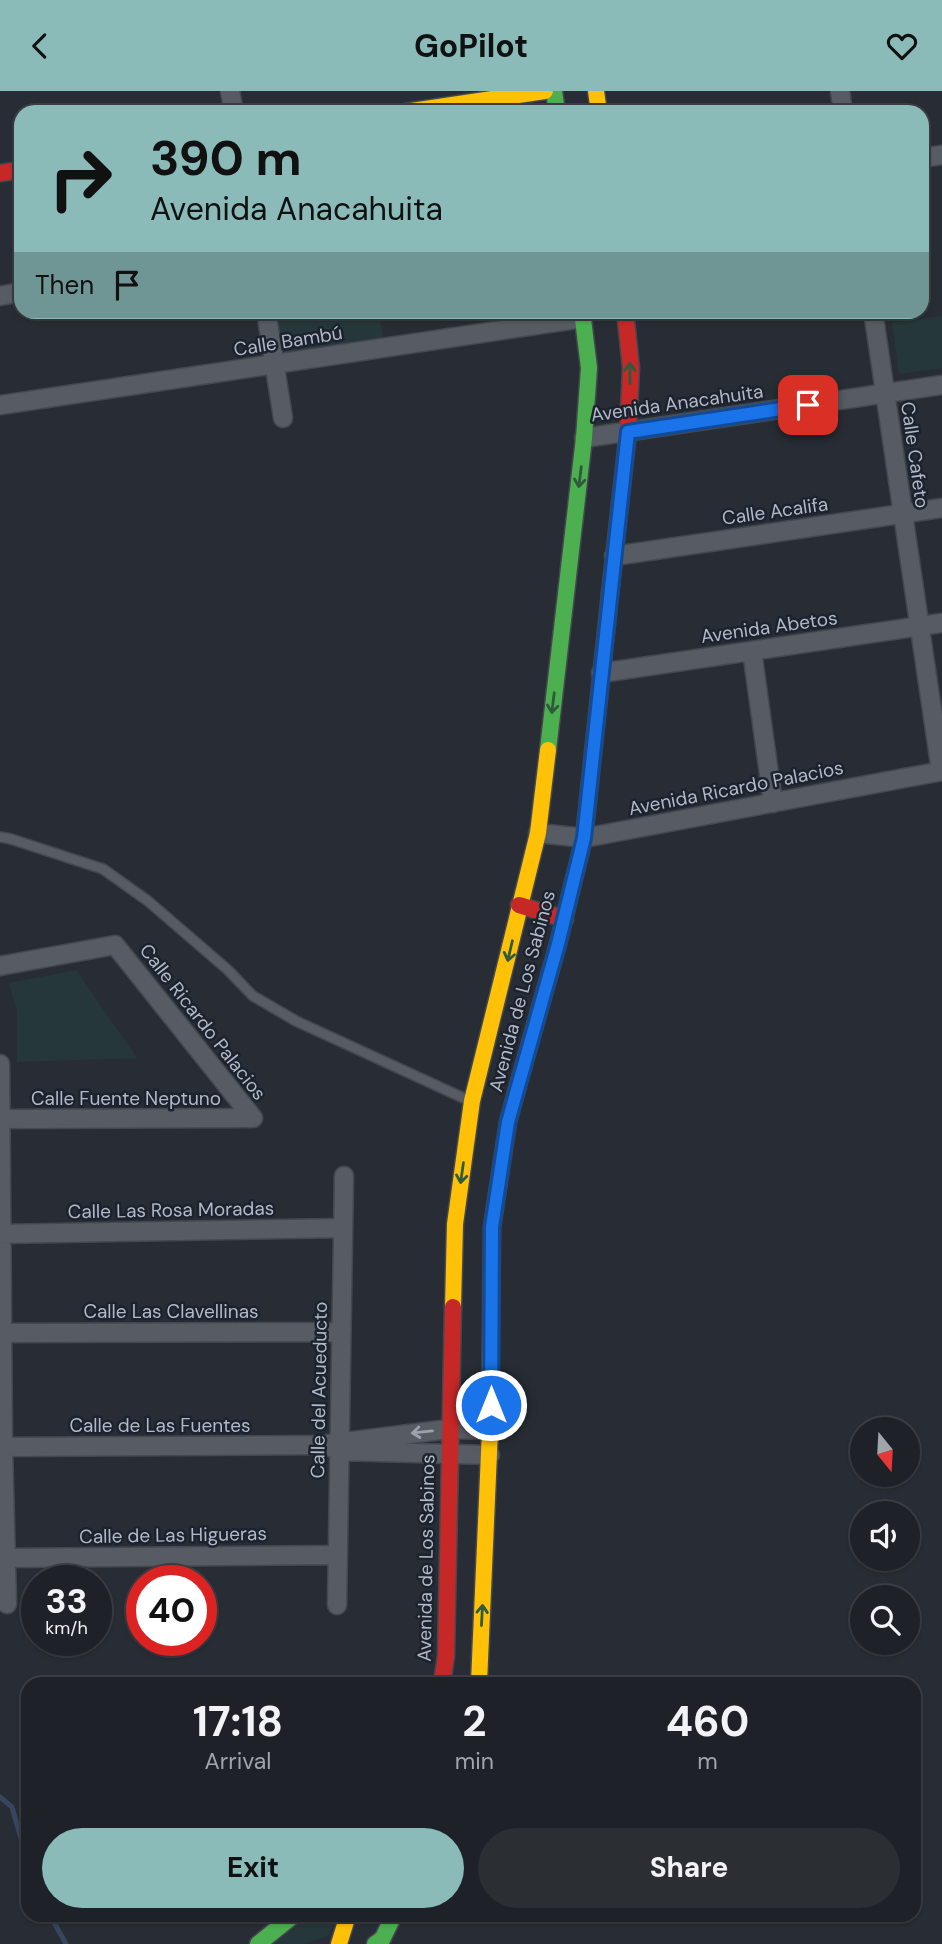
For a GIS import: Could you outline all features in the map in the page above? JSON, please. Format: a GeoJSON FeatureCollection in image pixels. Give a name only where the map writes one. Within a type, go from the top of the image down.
{"type":"FeatureCollection","features":[{"type":"Feature","properties":{"kind":"street"},"geometry":{"type":"LineString","coordinates":[[452,105],[545,91]]}},
{"type":"Feature","properties":{"kind":"street"},"geometry":{"type":"LineString","coordinates":[[267,319],[283,418]]}},
{"type":"Feature","properties":{"kind":"street","name":"Calle Bambú"},"geometry":{"type":"LineString","coordinates":[[0,405],[552,319]]}},
{"type":"Feature","properties":{"kind":"street","name":"Avenida de Los Sabinos"},"geometry":{"type":"LineString","coordinates":[[443,1677],[446,1657],[455,1224],[472,1101],[537,833],[584,438],[589,368],[584,319]]}},
{"type":"Feature","properties":{"kind":"street","name":"Avenida de Los Sabinos"},"geometry":{"type":"LineString","coordinates":[[479,1677],[490,1455],[492,1227],[508,1122],[565,919],[584,838],[628,432],[631,367],[626,319]]}},
{"type":"Feature","properties":{"kind":"street","name":"Calle Cafeto"},"geometry":{"type":"LineString","coordinates":[[874,319],[941,771]]}},
{"type":"Feature","properties":{"kind":"street","name":"Avenida Anacahuita"},"geometry":{"type":"LineString","coordinates":[[584,438],[942,385]]}},
{"type":"Feature","properties":{"kind":"street","name":"Calle Acalifa"},"geometry":{"type":"LineString","coordinates":[[614,556],[942,508]]}},
{"type":"Feature","properties":{"kind":"street","name":"Avenida Abetos"},"geometry":{"type":"LineString","coordinates":[[601,673],[942,623]]}},
{"type":"Feature","properties":{"kind":"street"},"geometry":{"type":"LineString","coordinates":[[752,651],[773,803]]}},
{"type":"Feature","properties":{"kind":"street","name":"Avenida Ricardo Palacios"},"geometry":{"type":"LineString","coordinates":[[537,833],[584,838],[941,771]]}},
{"type":"Feature","properties":{"kind":"street"},"geometry":{"type":"LineString","coordinates":[[519,905],[565,919]]}},
{"type":"Feature","properties":{"kind":"street","name":"Calle Ricardo Palacios"},"geometry":{"type":"LineString","coordinates":[[0,966],[115,945],[253,1118]]}},
{"type":"Feature","properties":{"kind":"street"},"geometry":{"type":"LineString","coordinates":[[0,1064],[2,1447],[8,1604]]}},
{"type":"Feature","properties":{"kind":"street","name":"Calle Fuente Neptuno"},"geometry":{"type":"LineString","coordinates":[[1,1119],[253,1118]]}},
{"type":"Feature","properties":{"kind":"street","name":"Calle del Acueducto"},"geometry":{"type":"LineString","coordinates":[[337,1605],[344,1175]]}},
{"type":"Feature","properties":{"kind":"street","name":"Calle Las Rosa Moradas"},"geometry":{"type":"LineString","coordinates":[[1,1234],[343,1228]]}},
{"type":"Feature","properties":{"kind":"street","name":"Calle Las Clavellinas"},"geometry":{"type":"LineString","coordinates":[[1,1333],[341,1332]]}},
{"type":"Feature","properties":{"kind":"street"},"geometry":{"type":"LineString","coordinates":[[340,1446],[449,1429],[490,1430]]}},
{"type":"Feature","properties":{"kind":"street"},"geometry":{"type":"LineString","coordinates":[[340,1446],[490,1455]]}},
{"type":"Feature","properties":{"kind":"street","name":"Calle de Las Fuentes"},"geometry":{"type":"LineString","coordinates":[[2,1447],[340,1446]]}},
{"type":"Feature","properties":{"kind":"street","name":"Calle de Las Higueras"},"geometry":{"type":"LineString","coordinates":[[7,1557],[338,1555]]}},
{"type":"Feature","properties":{"kind":"street"},"geometry":{"type":"LineString","coordinates":[[258,1944],[285,1922]]}},
{"type":"Feature","properties":{"kind":"street"},"geometry":{"type":"LineString","coordinates":[[339,1944],[346,1922]]}},
{"type":"Feature","properties":{"kind":"street"},"geometry":{"type":"LineString","coordinates":[[379,1942],[390,1922]]}},
{"type":"Feature","properties":{"kind":"lane"},"geometry":{"type":"LineString","coordinates":[[0,837],[103,869],[148,901],[228,970],[253,996],[296,1021],[472,1101]]}},
{"type":"Feature","properties":{"kind":"shaded area"},"geometry":{"type":"Polygon","coordinates":[[[942,316],[942,368],[899,374],[892,323],[942,316]]]}},
{"type":"Feature","properties":{"kind":"shaded area"},"geometry":{"type":"Polygon","coordinates":[[[274,319],[380,319],[383,339],[280,355],[274,319]]]}},
{"type":"Feature","properties":{"kind":"shaded area"},"geometry":{"type":"Polygon","coordinates":[[[76,970],[137,1058],[17,1062],[17,1011],[9,983],[76,970]]]}},
{"type":"Feature","properties":{"kind":"shaded area"},"geometry":{"type":"Polygon","coordinates":[[[302,1922],[334,1922],[328,1936],[303,1944],[272,1944],[302,1922]]]}},
{"type":"Feature","properties":{"kind":"waterway"},"geometry":{"type":"LineString","coordinates":[[0,1797],[12,1807],[21,1838]]}},
{"type":"Feature","properties":{"kind":"waterway"},"geometry":{"type":"LineString","coordinates":[[54,1922],[66,1944]]}},
{"type":"Feature","properties":{"kind":"traffic: fast"},"geometry":{"type":"LineString","coordinates":[[554,91],[556,105]]}},
{"type":"Feature","properties":{"kind":"traffic: fast"},"geometry":{"type":"LineString","coordinates":[[548,750],[584,438],[589,368],[583,319]]}},
{"type":"Feature","properties":{"kind":"traffic: fast"},"geometry":{"type":"LineString","coordinates":[[517,1089],[558,944],[584,838],[610,594]]}},
{"type":"Feature","properties":{"kind":"traffic: fast"},"geometry":{"type":"LineString","coordinates":[[258,1944],[285,1922]]}},
{"type":"Feature","properties":{"kind":"traffic: fast"},"geometry":{"type":"LineString","coordinates":[[380,1944],[391,1922]]}},
{"type":"Feature","properties":{"kind":"traffic: fast"},"geometry":{"type":"LineString","coordinates":[[375,1944],[382,1939]]}},
{"type":"Feature","properties":{"kind":"traffic: slow"},"geometry":{"type":"LineString","coordinates":[[452,105],[545,91]]}},
{"type":"Feature","properties":{"kind":"traffic: slow"},"geometry":{"type":"LineString","coordinates":[[596,91],[598,105]]}},
{"type":"Feature","properties":{"kind":"traffic: slow"},"geometry":{"type":"LineString","coordinates":[[453,1307],[455,1224],[472,1101],[538,833],[548,750]]}},
{"type":"Feature","properties":{"kind":"traffic: slow"},"geometry":{"type":"LineString","coordinates":[[479,1677],[490,1430],[492,1227],[508,1122],[517,1089]]}},
{"type":"Feature","properties":{"kind":"traffic: slow"},"geometry":{"type":"LineString","coordinates":[[339,1944],[346,1922]]}},
{"type":"Feature","properties":{"kind":"traffic: jam"},"geometry":{"type":"LineString","coordinates":[[0,173],[14,171]]}},
{"type":"Feature","properties":{"kind":"traffic: jam"},"geometry":{"type":"LineString","coordinates":[[610,594],[628,432],[631,368],[626,319]]}},
{"type":"Feature","properties":{"kind":"traffic: jam"},"geometry":{"type":"LineString","coordinates":[[519,905],[565,919]]}},
{"type":"Feature","properties":{"kind":"traffic: jam"},"geometry":{"type":"LineString","coordinates":[[443,1677],[446,1656],[453,1307]]}},
{"type":"Feature","properties":{"kind":"route"},"geometry":{"type":"LineString","coordinates":[[491,1405],[492,1227],[508,1122],[558,944],[584,838],[628,432],[808,405]]}}]}
